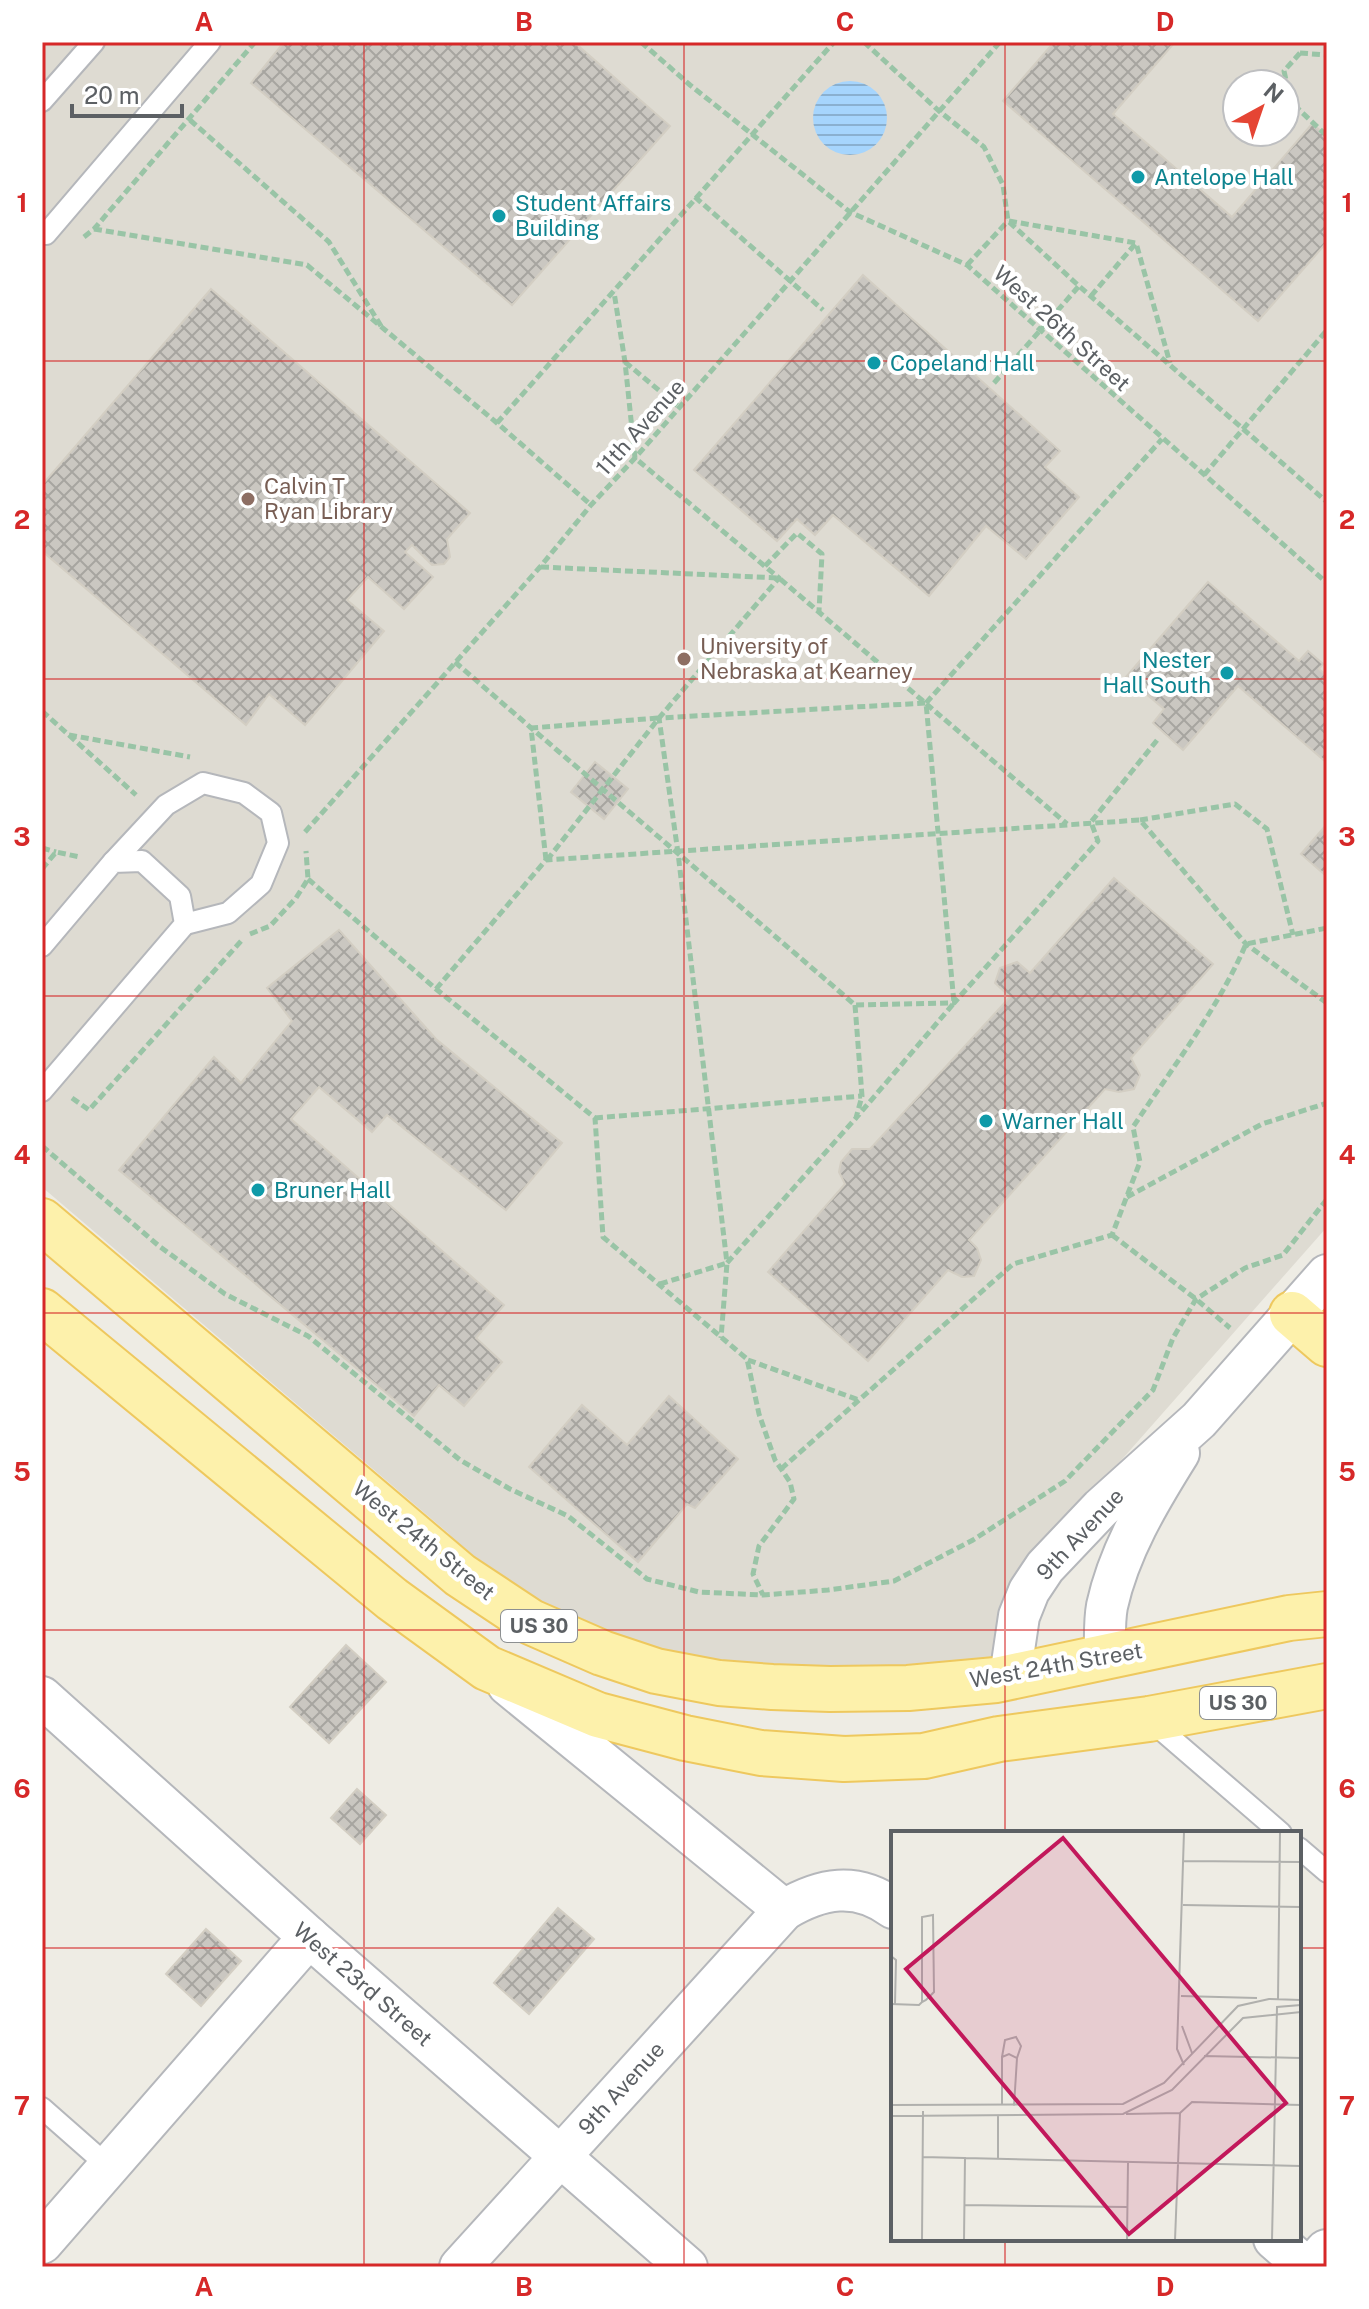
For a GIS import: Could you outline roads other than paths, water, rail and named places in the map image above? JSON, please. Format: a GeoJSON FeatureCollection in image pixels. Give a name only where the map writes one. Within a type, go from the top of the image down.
{"type":"FeatureCollection","features":[{"type":"Feature","properties":{"kind":"main road","name":"West 24th Street"},"geometry":{"type":"LineString","coordinates":[[42,1221],[460,1575],[531,1622],[602,1653],[656,1671],[719,1683],[795,1688],[908,1688],[996,1680],[1289,1618],[1327,1614]]}},
{"type":"Feature","properties":{"kind":"main road","name":"US 30"},"geometry":{"type":"LineString","coordinates":[[42,1311],[392,1599],[487,1668],[598,1715],[685,1738],[761,1753],[844,1759],[924,1756],[999,1739],[1149,1719],[1327,1686]]}},
{"type":"Feature","properties":{"kind":"main road"},"geometry":{"type":"LineString","coordinates":[[1292,1314],[1327,1344]]}},
{"type":"Feature","properties":{"kind":"main road"},"geometry":{"type":"LineString","coordinates":[[999,1739],[1069,1710],[1099,1680],[1105,1656]]}},
{"type":"Feature","properties":{"kind":"street","name":"9th Avenue"},"geometry":{"type":"LineString","coordinates":[[1010,1677],[1019,1616],[1029,1591],[1045,1567],[1101,1508],[1199,1420],[1327,1275]]}},
{"type":"Feature","properties":{"kind":"street","name":"9th Avenue"},"geometry":{"type":"LineString","coordinates":[[1105,1656],[1107,1609],[1115,1575],[1154,1493],[1199,1420]]}},
{"type":"Feature","properties":{"kind":"street"},"geometry":{"type":"LineString","coordinates":[[487,1668],[784,1910],[805,1897],[835,1890],[864,1892],[891,1907]]}},
{"type":"Feature","properties":{"kind":"street","name":"West 23rd Street"},"geometry":{"type":"LineString","coordinates":[[42,1697],[309,1937],[687,2267]]}},
{"type":"Feature","properties":{"kind":"street","name":"9th Avenue"},"geometry":{"type":"LineString","coordinates":[[460,2267],[784,1910]]}},
{"type":"Feature","properties":{"kind":"street"},"geometry":{"type":"LineString","coordinates":[[42,2243],[309,1937]]}},
{"type":"Feature","properties":{"kind":"street"},"geometry":{"type":"LineString","coordinates":[[1276,2241],[1306,2267]]}},
{"type":"Feature","properties":{"kind":"street"},"geometry":{"type":"LineString","coordinates":[[1314,2267],[1327,2252]]}},
{"type":"Feature","properties":{"kind":"lane"},"geometry":{"type":"LineString","coordinates":[[42,101],[94,42]]}},
{"type":"Feature","properties":{"kind":"lane"},"geometry":{"type":"LineString","coordinates":[[42,234],[46,234],[210,42]]}},
{"type":"Feature","properties":{"kind":"lane"},"geometry":{"type":"LineString","coordinates":[[42,946],[166,805],[203,783],[244,793],[271,813],[278,843],[261,884],[228,913],[185,924],[42,1091]]}},
{"type":"Feature","properties":{"kind":"lane"},"geometry":{"type":"LineString","coordinates":[[113,862],[142,861],[158,874],[180,896],[185,924]]}},
{"type":"Feature","properties":{"kind":"lane"},"geometry":{"type":"LineString","coordinates":[[1149,1719],[1279,1831]]}},
{"type":"Feature","properties":{"kind":"lane"},"geometry":{"type":"LineString","coordinates":[[1301,1850],[1327,1872]]}},
{"type":"Feature","properties":{"kind":"lane"},"geometry":{"type":"LineString","coordinates":[[42,2108],[109,2167]]}},
{"type":"Feature","properties":{"kind":"water"},"geometry":{"type":"Polygon","coordinates":[[[843,81],[857,81],[871,87],[881,97],[887,118],[885,132],[871,149],[857,155],[843,155],[829,149],[819,139],[813,125],[813,111],[819,97],[829,87],[843,81]]]}},
{"type":"Feature","properties":{"kind":"place","name":"Antelope Hall"},"geometry":{"type":"Point","coordinates":[1138,177]}},
{"type":"Feature","properties":{"kind":"place","name":"Student Affairs Building"},"geometry":{"type":"Point","coordinates":[499,216]}},
{"type":"Feature","properties":{"kind":"place","name":"Copeland Hall"},"geometry":{"type":"Point","coordinates":[874,363]}},
{"type":"Feature","properties":{"kind":"place","name":"Calvin T Ryan Library"},"geometry":{"type":"Point","coordinates":[248,499]}},
{"type":"Feature","properties":{"kind":"place","name":"University of Nebraska at Kearney"},"geometry":{"type":"Point","coordinates":[684,659]}},
{"type":"Feature","properties":{"kind":"place","name":"Nester Hall South"},"geometry":{"type":"Point","coordinates":[1227,673]}},
{"type":"Feature","properties":{"kind":"place","name":"Warner Hall"},"geometry":{"type":"Point","coordinates":[986,1121]}},
{"type":"Feature","properties":{"kind":"place","name":"Bruner Hall"},"geometry":{"type":"Point","coordinates":[258,1190]}}]}
